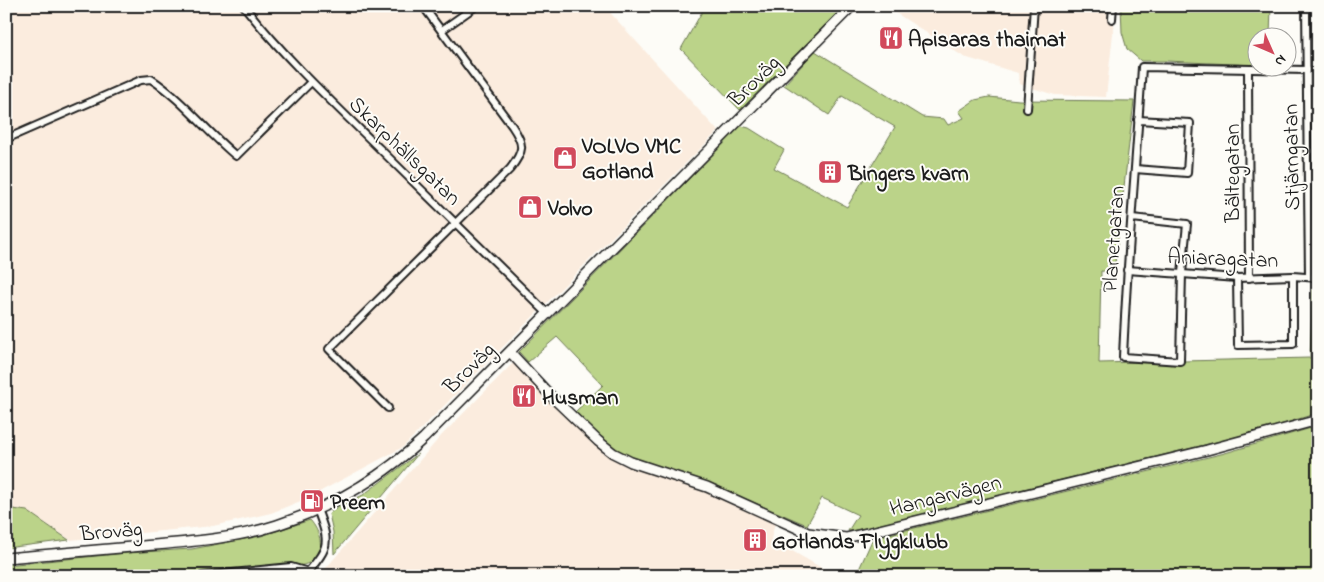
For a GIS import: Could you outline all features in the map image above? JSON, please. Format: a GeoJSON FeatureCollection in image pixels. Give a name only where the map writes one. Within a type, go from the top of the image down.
{"type":"FeatureCollection","features":[{"type":"Feature","properties":{"kind":"main road","name":"Broväg"},"geometry":{"type":"LineString","coordinates":[[6,558],[201,541],[259,530],[317,509],[364,484],[410,450],[548,314],[852,6]]}},
{"type":"Feature","properties":{"kind":"main road","name":"Hangarvägen"},"geometry":{"type":"LineString","coordinates":[[510,352],[550,395],[613,453],[631,462],[707,487],[808,533],[846,538],[1318,420]]}},
{"type":"Feature","properties":{"kind":"street","name":"Skarphällsgatan"},"geometry":{"type":"LineString","coordinates":[[244,6],[282,52],[311,82],[548,314]]}},
{"type":"Feature","properties":{"kind":"street"},"geometry":{"type":"LineString","coordinates":[[388,408],[329,349],[510,169],[519,158],[522,141],[423,6]]}},
{"type":"Feature","properties":{"kind":"street"},"geometry":{"type":"LineString","coordinates":[[442,30],[476,6]]}},
{"type":"Feature","properties":{"kind":"street"},"geometry":{"type":"LineString","coordinates":[[1027,109],[1034,6]]}},
{"type":"Feature","properties":{"kind":"street"},"geometry":{"type":"LineString","coordinates":[[1112,19],[1113,6]]}},
{"type":"Feature","properties":{"kind":"street","name":"Stjärngatan"},"geometry":{"type":"LineString","coordinates":[[1306,6],[1309,277]]}},
{"type":"Feature","properties":{"kind":"street","name":"Planetgatan"},"geometry":{"type":"LineString","coordinates":[[1182,273],[1180,361],[1122,357],[1142,67],[1246,69]]}},
{"type":"Feature","properties":{"kind":"street"},"geometry":{"type":"LineString","coordinates":[[1296,70],[1307,70]]}},
{"type":"Feature","properties":{"kind":"street","name":"Bältegatan"},"geometry":{"type":"LineString","coordinates":[[1248,78],[1249,278]]}},
{"type":"Feature","properties":{"kind":"street"},"geometry":{"type":"LineString","coordinates":[[6,139],[140,80],[151,79],[170,94],[218,142],[236,156],[311,82]]}},
{"type":"Feature","properties":{"kind":"street"},"geometry":{"type":"LineString","coordinates":[[1135,169],[1187,172],[1190,123],[1138,120]]}},
{"type":"Feature","properties":{"kind":"street"},"geometry":{"type":"LineString","coordinates":[[1132,218],[1187,224],[1182,273]]}},
{"type":"Feature","properties":{"kind":"street","name":"Aniaragatan"},"geometry":{"type":"LineString","coordinates":[[1127,270],[1237,278],[1293,276],[1318,278]]}},
{"type":"Feature","properties":{"kind":"street"},"geometry":{"type":"LineString","coordinates":[[1237,278],[1238,345],[1293,344],[1293,276]]}},
{"type":"Feature","properties":{"kind":"street"},"geometry":{"type":"LineString","coordinates":[[202,576],[291,567],[306,574],[320,558],[326,546],[325,531],[317,509]]}},
{"type":"Feature","properties":{"kind":"shaded area"},"geometry":{"type":"Polygon","coordinates":[[[6,6],[604,6],[718,131],[403,447],[308,498],[271,513],[213,526],[70,540],[27,511],[6,508],[6,6]]]}},
{"type":"Feature","properties":{"kind":"shaded area"},"geometry":{"type":"Polygon","coordinates":[[[885,6],[1116,6],[1106,97],[1055,95],[1019,84],[1018,73],[964,57],[885,6]]]}},
{"type":"Feature","properties":{"kind":"shaded area"},"geometry":{"type":"Polygon","coordinates":[[[514,362],[594,443],[612,458],[699,489],[775,523],[771,539],[836,576],[319,576],[441,436],[514,362]]]}},
{"type":"Feature","properties":{"kind":"green space"},"geometry":{"type":"Polygon","coordinates":[[[721,6],[844,6],[740,110],[681,49],[703,10],[721,6]]]}},
{"type":"Feature","properties":{"kind":"green space"},"geometry":{"type":"Polygon","coordinates":[[[1121,6],[1271,6],[1270,28],[1246,28],[1246,65],[1141,61],[1127,49],[1122,32],[1121,6]]]}},
{"type":"Feature","properties":{"kind":"green space"},"geometry":{"type":"Polygon","coordinates":[[[815,51],[922,117],[944,119],[948,125],[964,118],[959,111],[975,100],[989,97],[1019,100],[1134,101],[1114,272],[1101,271],[1099,363],[1310,358],[1313,281],[1318,282],[1318,413],[1253,433],[848,531],[858,515],[822,498],[807,525],[703,481],[632,458],[605,442],[575,412],[603,385],[557,337],[528,362],[519,352],[741,126],[749,128],[784,150],[774,168],[847,207],[895,127],[842,96],[829,115],[784,85],[815,51]]]}},
{"type":"Feature","properties":{"kind":"green space"},"geometry":{"type":"Polygon","coordinates":[[[1318,426],[1318,576],[856,576],[873,538],[1225,453],[1318,426]]]}},
{"type":"Feature","properties":{"kind":"green space"},"geometry":{"type":"Polygon","coordinates":[[[418,454],[334,554],[333,532],[329,514],[337,507],[363,495],[418,454]]]}},
{"type":"Feature","properties":{"kind":"green space"},"geometry":{"type":"Polygon","coordinates":[[[6,508],[27,511],[69,540],[6,548],[6,508]]]}},
{"type":"Feature","properties":{"kind":"green space"},"geometry":{"type":"Polygon","coordinates":[[[310,520],[319,535],[319,553],[311,562],[298,567],[294,576],[6,576],[6,565],[127,553],[192,549],[261,536],[310,520]]]}},
{"type":"Feature","properties":{"kind":"place","name":"Apisaras thaimat"},"geometry":{"type":"Point","coordinates":[891,38]}},
{"type":"Feature","properties":{"kind":"place","name":"VOLVO VMC Gotland"},"geometry":{"type":"Point","coordinates":[565,158]}},
{"type":"Feature","properties":{"kind":"place","name":"Bingers kvarn"},"geometry":{"type":"Point","coordinates":[830,172]}},
{"type":"Feature","properties":{"kind":"place","name":"Volvo"},"geometry":{"type":"Point","coordinates":[530,207]}},
{"type":"Feature","properties":{"kind":"place","name":"Husman"},"geometry":{"type":"Point","coordinates":[524,396]}},
{"type":"Feature","properties":{"kind":"place","name":"Preem"},"geometry":{"type":"Point","coordinates":[312,501]}},
{"type":"Feature","properties":{"kind":"place","name":"Gotlands Flygklubb"},"geometry":{"type":"Point","coordinates":[755,540]}}]}
